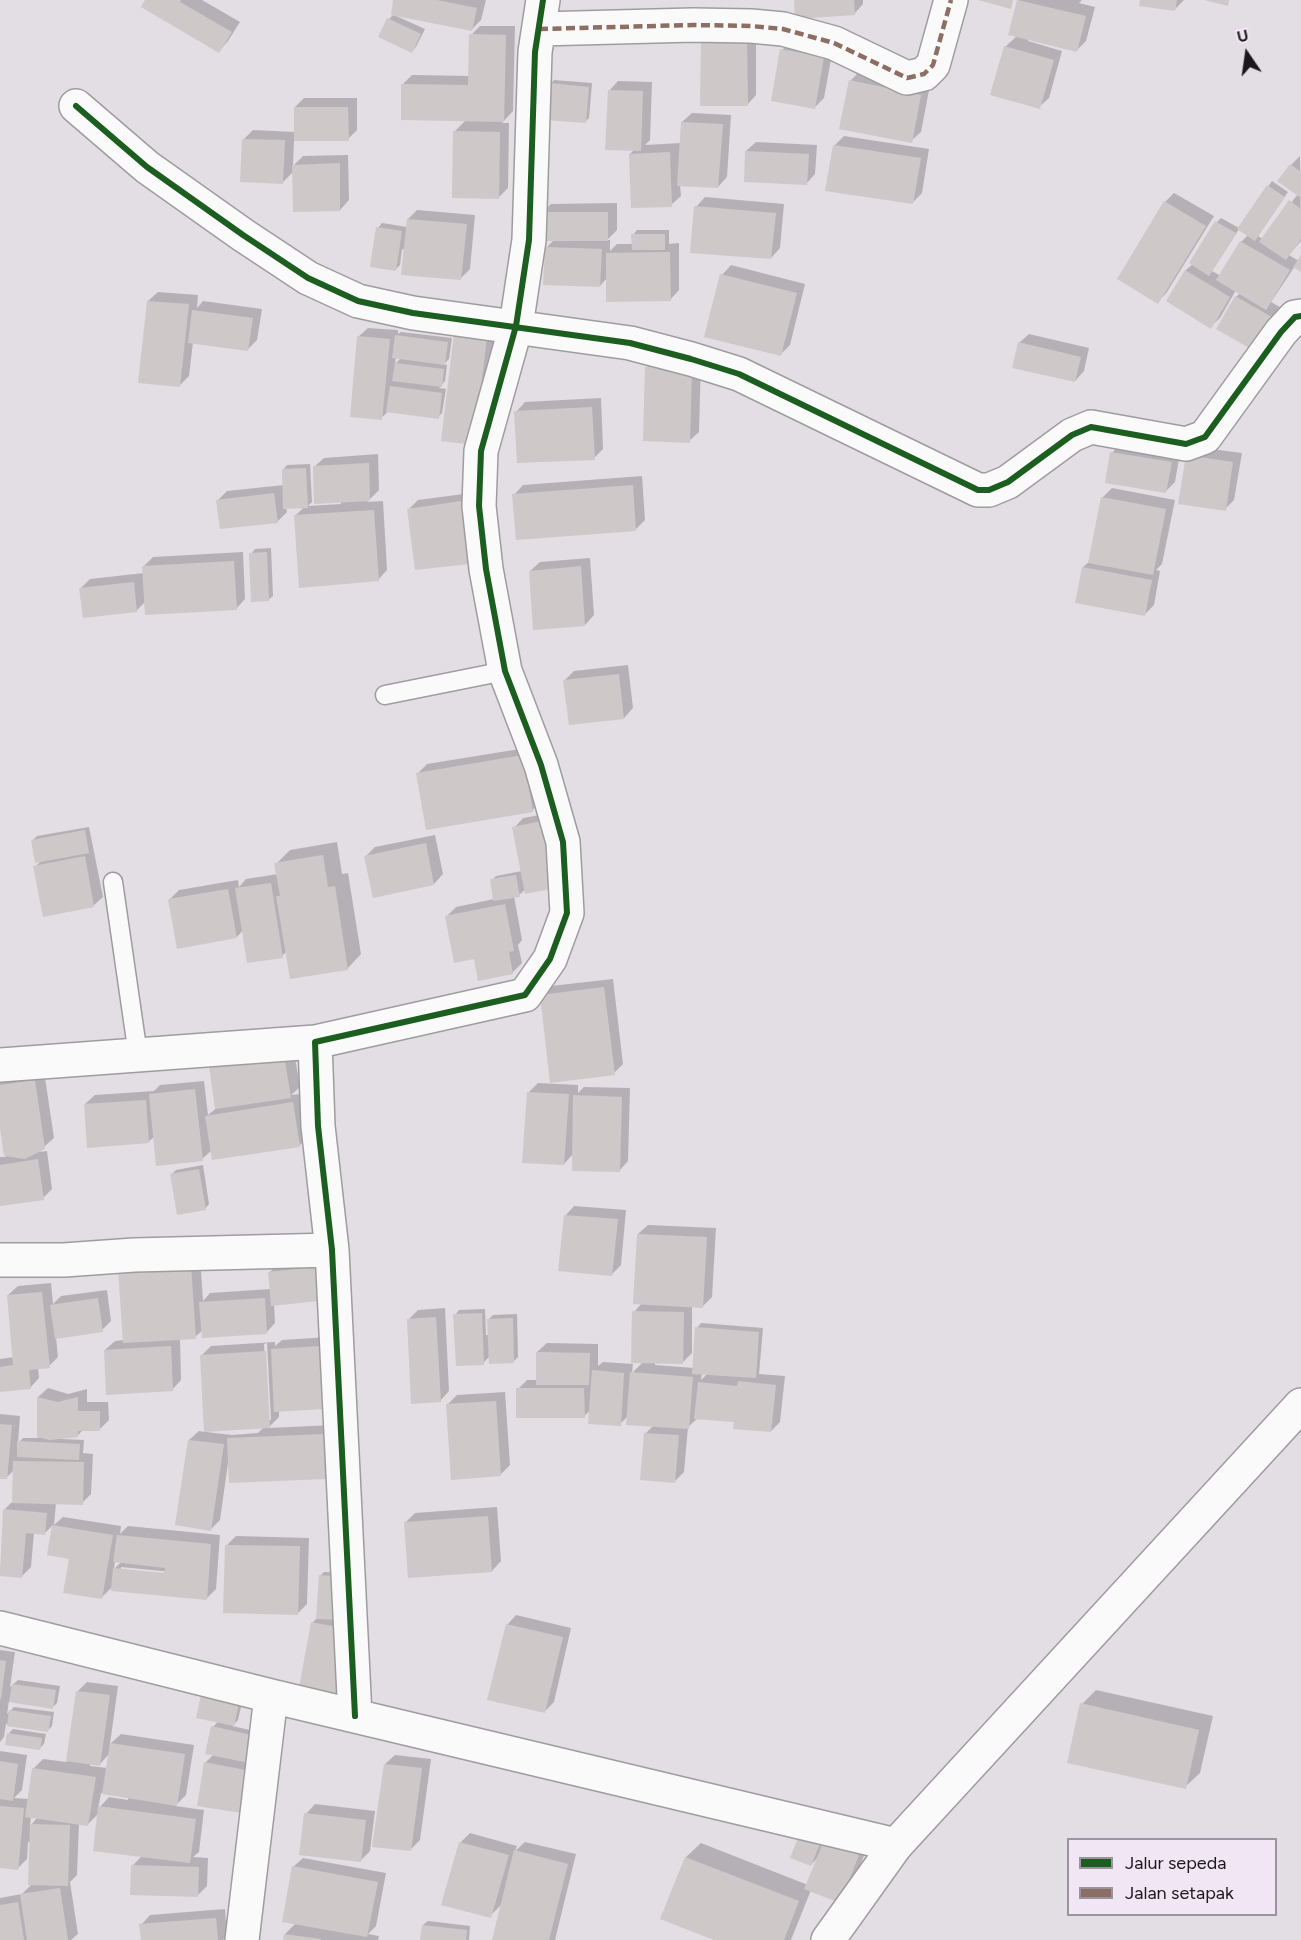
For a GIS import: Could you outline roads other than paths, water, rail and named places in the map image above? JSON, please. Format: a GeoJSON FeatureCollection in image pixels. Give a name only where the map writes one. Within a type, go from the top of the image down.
{"type":"FeatureCollection","features":[{"type":"Feature","properties":{"kind":"street"},"geometry":{"type":"LineString","coordinates":[[0,1065],[315,1042],[525,995],[550,959],[567,913],[563,842],[541,765],[504,671],[486,569],[479,506],[482,451],[516,326],[529,240],[535,51],[541,14],[783,29],[834,43],[907,78],[924,74],[933,65],[951,0]]}},
{"type":"Feature","properties":{"kind":"street"},"geometry":{"type":"LineString","coordinates":[[76,106],[147,167],[243,235],[308,278],[358,301],[413,313],[630,343],[739,374],[978,489],[989,490],[1008,482],[1072,435],[1091,427],[1186,444],[1205,437],[1281,332],[1295,317],[1301,316]]}},
{"type":"Feature","properties":{"kind":"street"},"geometry":{"type":"LineString","coordinates":[[315,1042],[318,1126],[332,1250],[355,1716]]}},
{"type":"Feature","properties":{"kind":"street"},"geometry":{"type":"LineString","coordinates":[[0,1260],[64,1260],[134,1255],[332,1250]]}},
{"type":"Feature","properties":{"kind":"street"},"geometry":{"type":"LineString","coordinates":[[828,1940],[896,1845],[1301,1405]]}},
{"type":"Feature","properties":{"kind":"street"},"geometry":{"type":"LineString","coordinates":[[0,1628],[271,1696],[896,1845]]}},
{"type":"Feature","properties":{"kind":"street"},"geometry":{"type":"LineString","coordinates":[[242,1940],[271,1696]]}},
{"type":"Feature","properties":{"kind":"lane"},"geometry":{"type":"LineString","coordinates":[[385,695],[504,671]]}},
{"type":"Feature","properties":{"kind":"lane"},"geometry":{"type":"LineString","coordinates":[[113,882],[138,1055]]}}]}
